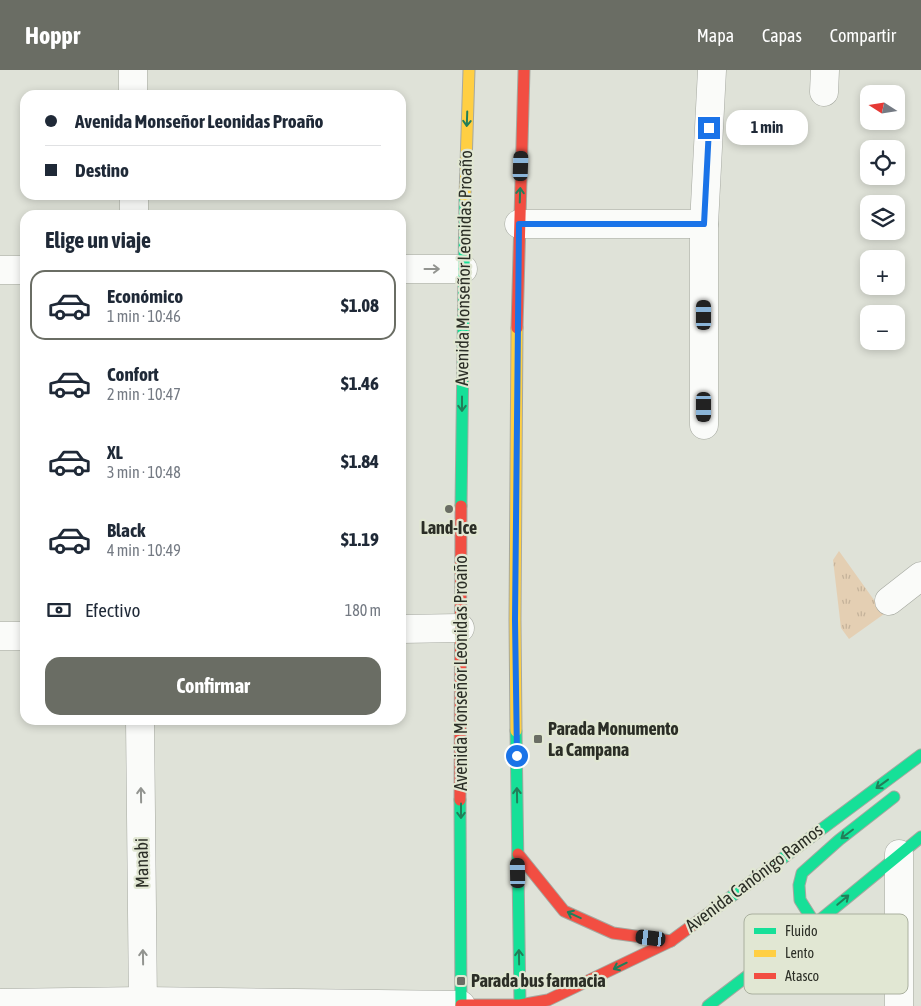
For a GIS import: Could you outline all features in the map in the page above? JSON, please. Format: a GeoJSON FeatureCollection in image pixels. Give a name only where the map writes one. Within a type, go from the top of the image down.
{"type":"FeatureCollection","features":[{"type":"Feature","properties":{"kind":"main road","name":"Avenida Monseñor Leonidas Proaño"},"geometry":{"type":"LineString","coordinates":[[461,1005],[460,628],[463,269],[469,70]]}},
{"type":"Feature","properties":{"kind":"main road"},"geometry":{"type":"LineString","coordinates":[[520,1006],[515,620],[519,224],[524,70]]}},
{"type":"Feature","properties":{"kind":"main road","name":"Avenida Canónigo Ramos"},"geometry":{"type":"LineString","coordinates":[[461,1005],[520,1006],[548,1000],[671,941],[921,755]]}},
{"type":"Feature","properties":{"kind":"main road"},"geometry":{"type":"LineString","coordinates":[[809,914],[800,900],[799,885],[802,873],[839,840],[907,788]]}},
{"type":"Feature","properties":{"kind":"main road"},"geometry":{"type":"LineString","coordinates":[[827,914],[921,837]]}},
{"type":"Feature","properties":{"kind":"main road"},"geometry":{"type":"LineString","coordinates":[[518,854],[564,911],[612,933],[671,941]]}},
{"type":"Feature","properties":{"kind":"main road"},"geometry":{"type":"LineString","coordinates":[[708,1006],[744,978]]}},
{"type":"Feature","properties":{"kind":"street"},"geometry":{"type":"LineString","coordinates":[[133,70],[133,90]]}},
{"type":"Feature","properties":{"kind":"street"},"geometry":{"type":"LineString","coordinates":[[704,425],[704,224],[712,70]]}},
{"type":"Feature","properties":{"kind":"street"},"geometry":{"type":"LineString","coordinates":[[519,224],[704,224]]}},
{"type":"Feature","properties":{"kind":"street"},"geometry":{"type":"LineString","coordinates":[[406,269],[463,269]]}},
{"type":"Feature","properties":{"kind":"street"},"geometry":{"type":"LineString","coordinates":[[0,270],[20,270]]}},
{"type":"Feature","properties":{"kind":"street"},"geometry":{"type":"LineString","coordinates":[[889,601],[921,576]]}},
{"type":"Feature","properties":{"kind":"street"},"geometry":{"type":"LineString","coordinates":[[406,629],[460,628]]}},
{"type":"Feature","properties":{"kind":"street"},"geometry":{"type":"LineString","coordinates":[[0,636],[20,636]]}},
{"type":"Feature","properties":{"kind":"street","name":"Manabi"},"geometry":{"type":"LineString","coordinates":[[140,725],[143,1004]]}},
{"type":"Feature","properties":{"kind":"street"},"geometry":{"type":"LineString","coordinates":[[898,854],[898,914]]}},
{"type":"Feature","properties":{"kind":"street"},"geometry":{"type":"LineString","coordinates":[[0,1003],[461,1005]]}},
{"type":"Feature","properties":{"kind":"green space"},"geometry":{"type":"Polygon","coordinates":[[[839,551],[884,614],[849,639],[841,628],[833,560],[839,551]]]}},
{"type":"Feature","properties":{"kind":"traffic: fast"},"geometry":{"type":"LineString","coordinates":[[461,506],[465,197]]}},
{"type":"Feature","properties":{"kind":"traffic: fast"},"geometry":{"type":"LineString","coordinates":[[516,731],[520,1006]]}},
{"type":"Feature","properties":{"kind":"traffic: fast"},"geometry":{"type":"LineString","coordinates":[[724,902],[921,755]]}},
{"type":"Feature","properties":{"kind":"traffic: fast"},"geometry":{"type":"LineString","coordinates":[[809,914],[800,900],[799,885],[802,873],[839,840],[894,797]]}},
{"type":"Feature","properties":{"kind":"traffic: fast"},"geometry":{"type":"LineString","coordinates":[[460,800],[461,1006]]}},
{"type":"Feature","properties":{"kind":"traffic: fast"},"geometry":{"type":"LineString","coordinates":[[827,914],[921,837]]}},
{"type":"Feature","properties":{"kind":"traffic: fast"},"geometry":{"type":"LineString","coordinates":[[708,1006],[744,978]]}},
{"type":"Feature","properties":{"kind":"traffic: slow"},"geometry":{"type":"LineString","coordinates":[[465,197],[469,70]]}},
{"type":"Feature","properties":{"kind":"traffic: slow"},"geometry":{"type":"LineString","coordinates":[[516,731],[517,328]]}},
{"type":"Feature","properties":{"kind":"traffic: jam"},"geometry":{"type":"LineString","coordinates":[[517,328],[524,70]]}},
{"type":"Feature","properties":{"kind":"traffic: jam"},"geometry":{"type":"LineString","coordinates":[[460,800],[461,506]]}},
{"type":"Feature","properties":{"kind":"traffic: jam"},"geometry":{"type":"LineString","coordinates":[[518,854],[564,911],[613,933],[671,941]]}},
{"type":"Feature","properties":{"kind":"traffic: jam"},"geometry":{"type":"LineString","coordinates":[[461,1005],[520,1005],[548,1000],[671,941],[724,902]]}},
{"type":"Feature","properties":{"kind":"place","name":"Land-Ice"},"geometry":{"type":"Point","coordinates":[449,509]}},
{"type":"Feature","properties":{"kind":"place","name":"Parada Monumento La Campana"},"geometry":{"type":"Point","coordinates":[538,739]}},
{"type":"Feature","properties":{"kind":"place","name":"Parada bus farmacia"},"geometry":{"type":"Point","coordinates":[461,981]}},
{"type":"Feature","properties":{"kind":"route"},"geometry":{"type":"LineString","coordinates":[[517,756],[515,620],[519,224],[704,224],[709,128]]}}]}
